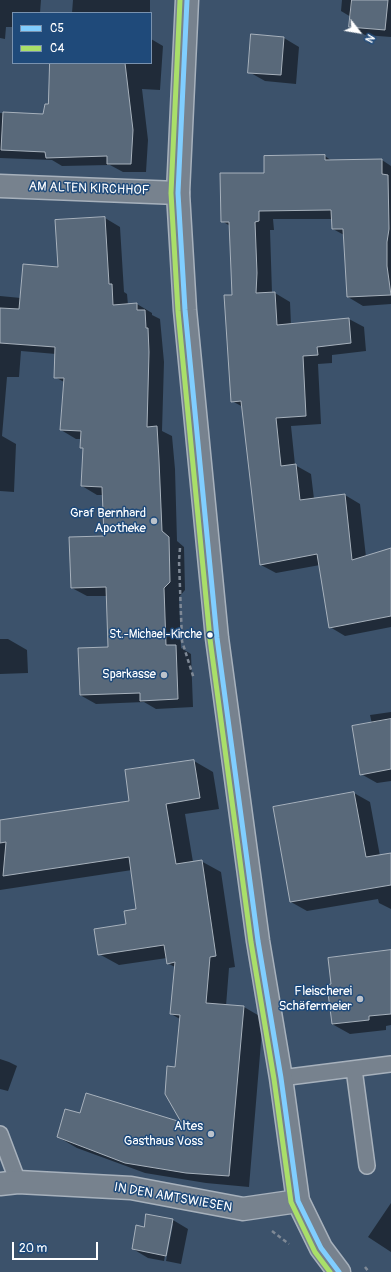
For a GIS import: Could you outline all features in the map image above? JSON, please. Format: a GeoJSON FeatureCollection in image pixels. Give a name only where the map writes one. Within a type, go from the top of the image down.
{"type":"FeatureCollection","features":[{"type":"Feature","properties":{"kind":"main road"},"geometry":{"type":"LineString","coordinates":[[187,0],[178,193],[185,310],[217,631],[258,941],[281,1078],[298,1200],[321,1248],[339,1272]]}},
{"type":"Feature","properties":{"kind":"main road","name":"AM ALTEN KIRCHHOF"},"geometry":{"type":"LineString","coordinates":[[0,186],[178,193]]}},
{"type":"Feature","properties":{"kind":"main road","name":"IN DEN AMTSWIESEN"},"geometry":{"type":"LineString","coordinates":[[9,1183],[131,1188],[243,1209],[298,1200]]}},
{"type":"Feature","properties":{"kind":"lane"},"geometry":{"type":"LineString","coordinates":[[281,1078],[391,1064]]}},
{"type":"Feature","properties":{"kind":"lane"},"geometry":{"type":"LineString","coordinates":[[354,1069],[367,1166]]}},
{"type":"Feature","properties":{"kind":"lane"},"geometry":{"type":"LineString","coordinates":[[0,1134],[9,1183]]}},
{"type":"Feature","properties":{"kind":"building"},"geometry":{"type":"Polygon","coordinates":[[[352,0],[388,0],[385,30],[349,27],[352,0]]]}},
{"type":"Feature","properties":{"kind":"building"},"geometry":{"type":"Polygon","coordinates":[[[251,34],[284,37],[281,75],[248,73],[251,34]]]}},
{"type":"Feature","properties":{"kind":"building"},"geometry":{"type":"Polygon","coordinates":[[[50,64],[125,64],[133,130],[131,164],[107,164],[107,156],[46,158],[45,152],[1,150],[3,112],[43,114],[45,104],[48,104],[50,64]]]}},
{"type":"Feature","properties":{"kind":"building"},"geometry":{"type":"Polygon","coordinates":[[[325,155],[325,160],[382,159],[382,174],[388,175],[389,229],[387,242],[387,266],[391,295],[347,297],[343,229],[332,229],[331,210],[259,211],[259,221],[255,222],[257,273],[256,293],[275,292],[277,325],[349,318],[351,343],[317,347],[318,355],[303,356],[306,416],[276,418],[281,466],[296,464],[300,500],[345,494],[352,560],[391,548],[391,616],[329,628],[317,554],[260,565],[241,401],[231,402],[224,295],[232,295],[229,222],[221,222],[220,173],[264,173],[264,156],[325,155]]]}},
{"type":"Feature","properties":{"kind":"building"},"geometry":{"type":"Polygon","coordinates":[[[105,217],[109,284],[112,284],[113,305],[137,303],[137,310],[145,310],[146,328],[148,328],[149,352],[147,427],[157,426],[162,531],[169,537],[170,582],[164,588],[166,645],[176,645],[178,699],[140,701],[140,693],[80,695],[78,648],[108,647],[106,587],[71,588],[69,537],[104,536],[102,487],[81,486],[83,448],[80,448],[81,431],[60,430],[64,378],[54,378],[55,347],[0,343],[0,308],[19,309],[23,264],[58,267],[55,220],[105,217]]]}},
{"type":"Feature","properties":{"kind":"building"},"geometry":{"type":"Polygon","coordinates":[[[391,719],[391,769],[360,775],[352,726],[391,719]]]}},
{"type":"Feature","properties":{"kind":"building"},"geometry":{"type":"Polygon","coordinates":[[[194,760],[200,798],[166,804],[176,864],[202,860],[216,956],[210,957],[206,1003],[244,1006],[229,1176],[186,1173],[125,1163],[57,1137],[65,1109],[80,1113],[86,1093],[181,1122],[165,1094],[167,1066],[175,1067],[180,1015],[170,1014],[175,962],[167,964],[164,945],[98,955],[94,929],[126,924],[124,911],[136,909],[129,857],[3,876],[6,842],[0,843],[0,820],[129,801],[125,770],[194,760]]]}},
{"type":"Feature","properties":{"kind":"building"},"geometry":{"type":"Polygon","coordinates":[[[354,792],[366,857],[391,853],[391,885],[290,902],[273,807],[354,792]]]}},
{"type":"Feature","properties":{"kind":"building","name":"Fleischerei Schäfermeier"},"geometry":{"type":"Polygon","coordinates":[[[391,950],[391,1014],[369,1016],[369,1020],[332,1024],[327,985],[331,984],[328,958],[391,950]]]}},
{"type":"Feature","properties":{"kind":"building"},"geometry":{"type":"Polygon","coordinates":[[[146,1214],[173,1219],[166,1256],[132,1249],[136,1225],[144,1227],[146,1214]]]}},
{"type":"Feature","properties":{"kind":"transit line","name":"C4"},"geometry":{"type":"LineString","coordinates":[[180,0],[171,193],[178,311],[210,639],[251,942],[274,1079],[291,1202],[315,1252],[330,1272]]}},
{"type":"Feature","properties":{"kind":"transit line","name":"C5"},"geometry":{"type":"LineString","coordinates":[[187,0],[178,193],[185,310],[217,638],[258,941],[281,1078],[298,1201],[321,1248],[339,1272]]}},
{"type":"Feature","properties":{"kind":"place","name":"Graf Bernhard Apotheke"},"geometry":{"type":"Point","coordinates":[154,521]}},
{"type":"Feature","properties":{"kind":"place","name":"St.-Michael-Kirche"},"geometry":{"type":"Point","coordinates":[210,635]}},
{"type":"Feature","properties":{"kind":"place","name":"Sparkasse"},"geometry":{"type":"Point","coordinates":[164,675]}},
{"type":"Feature","properties":{"kind":"place","name":"Fleischerei Schäfermeier"},"geometry":{"type":"Point","coordinates":[360,999]}},
{"type":"Feature","properties":{"kind":"place","name":"Altes Gasthaus Voss"},"geometry":{"type":"Point","coordinates":[211,1134]}}]}
